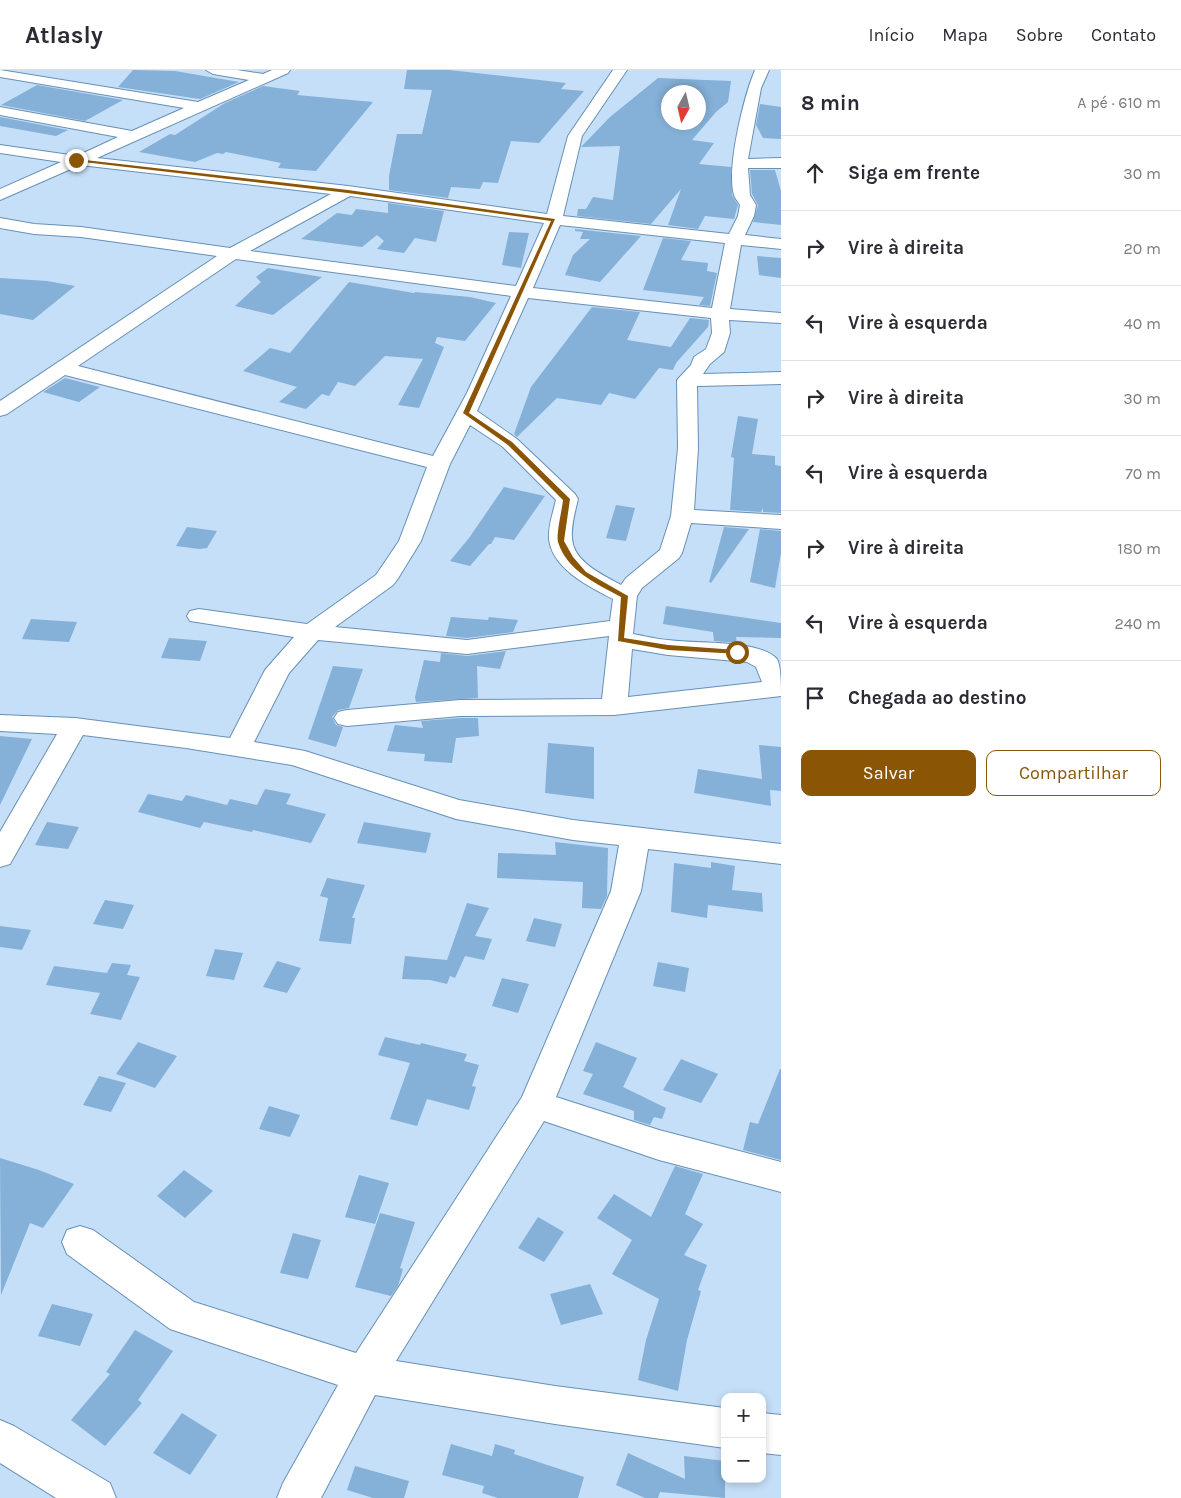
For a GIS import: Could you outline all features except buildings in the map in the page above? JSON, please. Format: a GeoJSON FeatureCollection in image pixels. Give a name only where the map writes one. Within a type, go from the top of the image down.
{"type":"FeatureCollection","features":[{"type":"Feature","properties":{"kind":"street"},"geometry":{"type":"LineString","coordinates":[[214,70],[262,78]]}},
{"type":"Feature","properties":{"kind":"street"},"geometry":{"type":"LineString","coordinates":[[0,195],[283,70]]}},
{"type":"Feature","properties":{"kind":"street"},"geometry":{"type":"LineString","coordinates":[[238,748],[278,670],[312,632],[385,580],[410,540],[439,464],[466,413],[554,220],[575,136],[620,70]]}},
{"type":"Feature","properties":{"kind":"street"},"geometry":{"type":"LineString","coordinates":[[614,707],[625,596],[634,583],[671,553],[682,516],[688,448],[687,380],[700,366],[701,362],[715,352],[721,333],[720,314],[734,240],[746,216],[748,205],[742,195],[740,164],[754,88],[762,70]]}},
{"type":"Feature","properties":{"kind":"street"},"geometry":{"type":"LineString","coordinates":[[0,73],[200,107]]}},
{"type":"Feature","properties":{"kind":"street"},"geometry":{"type":"LineString","coordinates":[[0,110],[134,136]]}},
{"type":"Feature","properties":{"kind":"street"},"geometry":{"type":"LineString","coordinates":[[0,149],[76,160],[348,191],[554,220],[781,244]]}},
{"type":"Feature","properties":{"kind":"street"},"geometry":{"type":"LineString","coordinates":[[740,164],[781,162]]}},
{"type":"Feature","properties":{"kind":"street"},"geometry":{"type":"LineString","coordinates":[[0,410],[233,254],[348,191]]}},
{"type":"Feature","properties":{"kind":"street"},"geometry":{"type":"LineString","coordinates":[[0,223],[34,229],[82,232],[357,272],[720,314],[781,318]]}},
{"type":"Feature","properties":{"kind":"street"},"geometry":{"type":"LineString","coordinates":[[62,368],[439,464]]}},
{"type":"Feature","properties":{"kind":"street"},"geometry":{"type":"LineString","coordinates":[[687,380],[781,378]]}},
{"type":"Feature","properties":{"kind":"street"},"geometry":{"type":"LineString","coordinates":[[0,385],[26,392]]}},
{"type":"Feature","properties":{"kind":"street"},"geometry":{"type":"LineString","coordinates":[[466,413],[510,443],[567,499],[561,541],[570,558],[584,574],[625,596]]}},
{"type":"Feature","properties":{"kind":"street"},"geometry":{"type":"LineString","coordinates":[[682,516],[781,522]]}},
{"type":"Feature","properties":{"kind":"street"},"geometry":{"type":"LineString","coordinates":[[200,616],[312,632],[467,647],[621,633],[668,648],[737,652],[755,656],[767,663],[779,688],[614,707],[460,708],[347,718]]}},
{"type":"Feature","properties":{"kind":"street"},"geometry":{"type":"LineString","coordinates":[[0,723],[75,726],[186,739],[295,757],[456,809],[635,838],[781,854]]}},
{"type":"Feature","properties":{"kind":"street"},"geometry":{"type":"LineString","coordinates":[[0,857],[75,726]]}},
{"type":"Feature","properties":{"kind":"street"},"geometry":{"type":"LineString","coordinates":[[298,1498],[365,1375],[536,1104],[626,891],[635,838]]}},
{"type":"Feature","properties":{"kind":"street"},"geometry":{"type":"LineString","coordinates":[[536,1104],[659,1145],[781,1177]]}},
{"type":"Feature","properties":{"kind":"street"},"geometry":{"type":"LineString","coordinates":[[80,1242],[183,1316],[365,1375],[555,1405],[721,1427]]}},
{"type":"Feature","properties":{"kind":"street"},"geometry":{"type":"LineString","coordinates":[[766,1434],[781,1436]]}},
{"type":"Feature","properties":{"kind":"street"},"geometry":{"type":"LineString","coordinates":[[0,1440],[95,1498]]}},
{"type":"Feature","properties":{"kind":"route"},"geometry":{"type":"LineString","coordinates":[[76,160],[348,191],[554,220],[477,394],[466,413],[510,443],[567,499],[561,541],[570,558],[584,574],[625,596],[620,639],[668,648],[737,652]]}}]}
